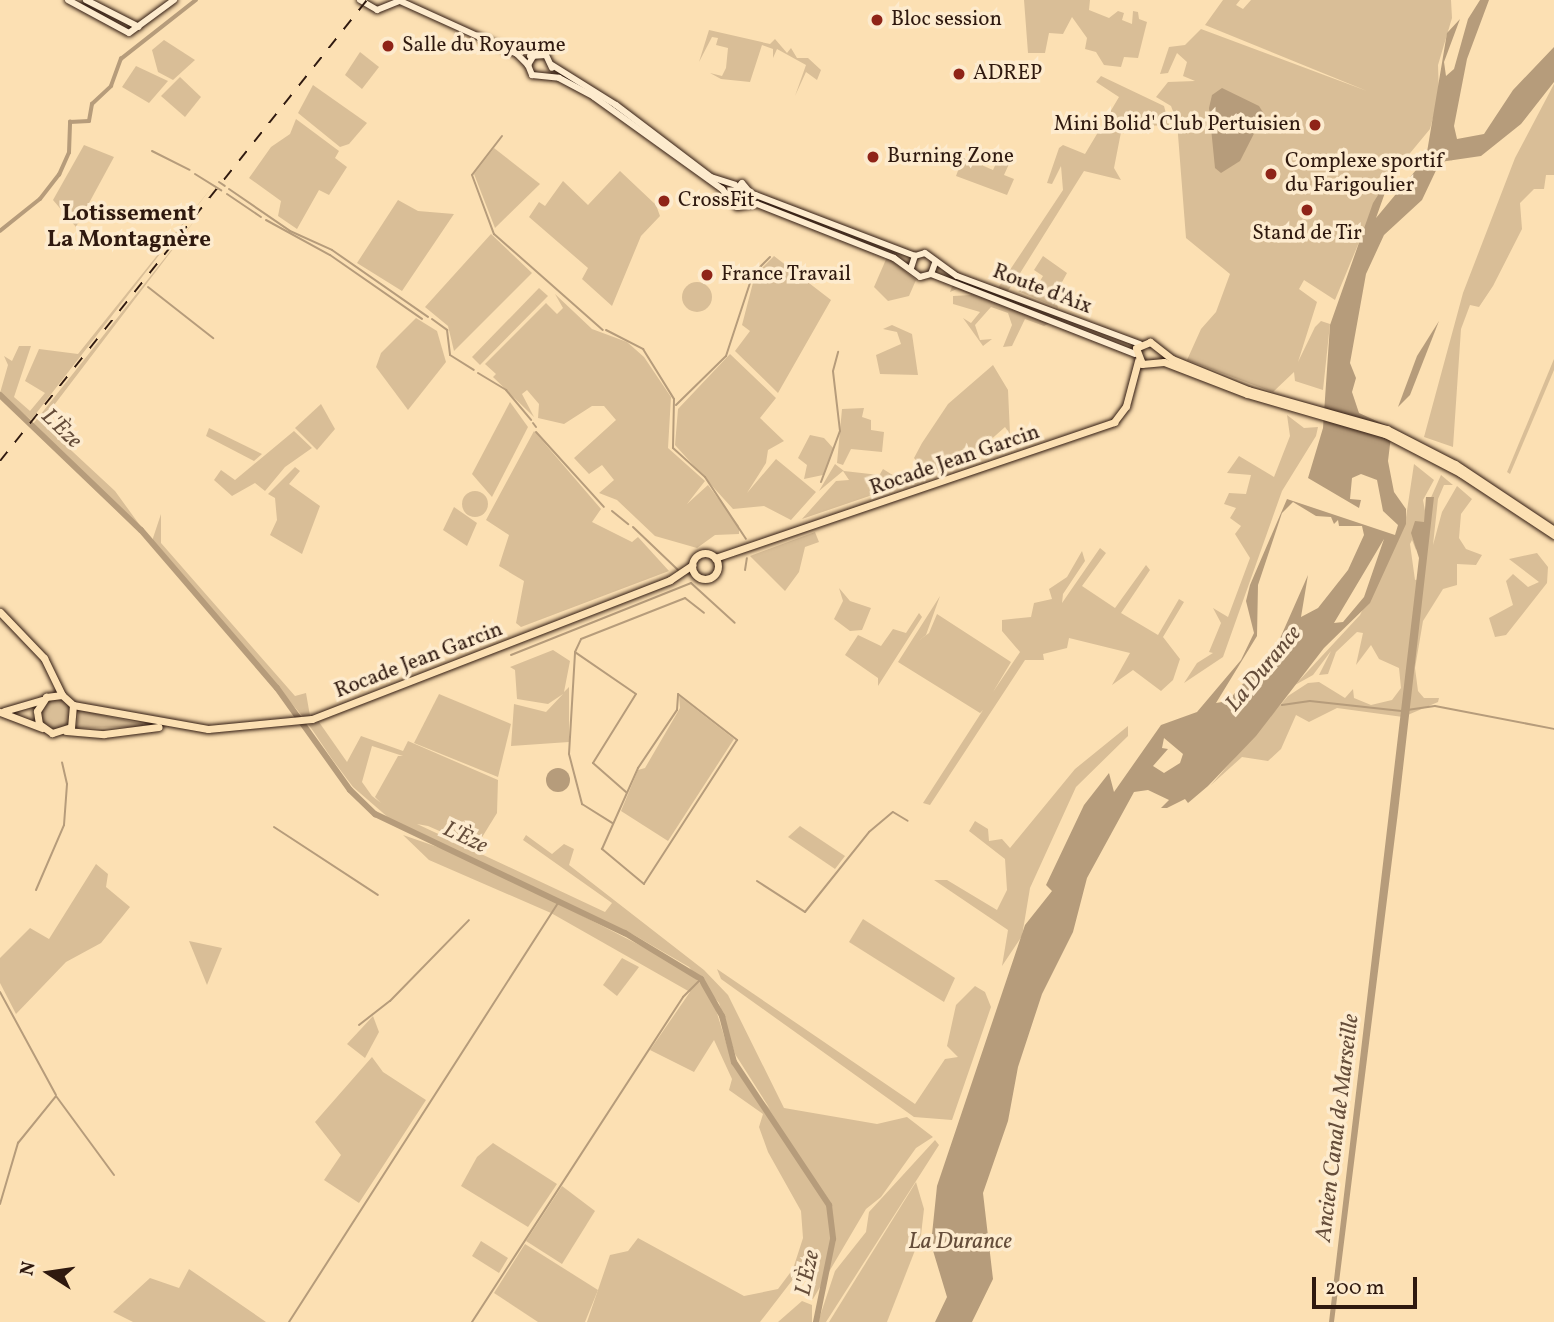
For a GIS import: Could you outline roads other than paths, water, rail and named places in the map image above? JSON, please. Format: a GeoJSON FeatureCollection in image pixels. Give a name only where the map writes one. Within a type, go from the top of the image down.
{"type":"FeatureCollection","features":[{"type":"Feature","properties":{"kind":"main road"},"geometry":{"type":"LineString","coordinates":[[68,0],[128,33],[174,0]]}},
{"type":"Feature","properties":{"kind":"main road"},"geometry":{"type":"LineString","coordinates":[[86,0],[136,27]]}},
{"type":"Feature","properties":{"kind":"main road"},"geometry":{"type":"LineString","coordinates":[[360,0],[374,10],[398,0],[520,55],[546,55],[552,65],[616,105],[705,173],[735,185],[746,184],[754,194],[915,256],[925,253],[935,263],[931,274],[920,277],[911,268],[750,205],[737,207],[729,197],[610,107],[548,75],[534,77],[520,55]]}},
{"type":"Feature","properties":{"kind":"main road"},"geometry":{"type":"LineString","coordinates":[[528,65],[534,55]]}},
{"type":"Feature","properties":{"kind":"main road"},"geometry":{"type":"LineString","coordinates":[[548,75],[552,65]]}},
{"type":"Feature","properties":{"kind":"main road"},"geometry":{"type":"LineString","coordinates":[[729,197],[735,185]]}},
{"type":"Feature","properties":{"kind":"main road"},"geometry":{"type":"LineString","coordinates":[[750,205],[754,194]]}},
{"type":"Feature","properties":{"kind":"main road"},"geometry":{"type":"LineString","coordinates":[[911,268],[915,256]]}},
{"type":"Feature","properties":{"kind":"main road","name":"Route d'Aix"},"geometry":{"type":"LineString","coordinates":[[935,263],[1140,344]]}},
{"type":"Feature","properties":{"kind":"main road","name":"Route d'Aix"},"geometry":{"type":"LineString","coordinates":[[931,274],[1137,357]]}},
{"type":"Feature","properties":{"kind":"main road"},"geometry":{"type":"LineString","coordinates":[[1140,344],[1150,342],[1157,349],[1248,390],[1376,427],[1440,458],[1554,530]]}},
{"type":"Feature","properties":{"kind":"main road","name":"Rocade Jean Garcin"},"geometry":{"type":"LineString","coordinates":[[715,558],[733,556],[1110,424],[1122,415],[1131,392],[1140,344]]}},
{"type":"Feature","properties":{"kind":"main road"},"geometry":{"type":"LineString","coordinates":[[1152,363],[1157,349]]}},
{"type":"Feature","properties":{"kind":"main road"},"geometry":{"type":"LineString","coordinates":[[1137,357],[1247,394],[1309,406]]}},
{"type":"Feature","properties":{"kind":"main road","name":"Rocade Jean Garcin"},"geometry":{"type":"LineString","coordinates":[[1131,392],[1152,363]]}},
{"type":"Feature","properties":{"kind":"main road"},"geometry":{"type":"LineString","coordinates":[[1440,458],[1554,536]]}},
{"type":"Feature","properties":{"kind":"main road"},"geometry":{"type":"LineString","coordinates":[[699,554],[715,558],[717,570],[709,578],[696,576],[692,565],[699,554]]}},
{"type":"Feature","properties":{"kind":"main road","name":"Rocade Jean Garcin"},"geometry":{"type":"LineString","coordinates":[[717,570],[733,556]]}},
{"type":"Feature","properties":{"kind":"main road","name":"Rocade Jean Garcin"},"geometry":{"type":"LineString","coordinates":[[670,580],[692,565]]}},
{"type":"Feature","properties":{"kind":"main road","name":"Rocade Jean Garcin"},"geometry":{"type":"LineString","coordinates":[[66,731],[113,733],[170,727],[265,728],[326,715],[670,580],[696,576]]}},
{"type":"Feature","properties":{"kind":"main road"},"geometry":{"type":"LineString","coordinates":[[0,612],[50,669],[62,695],[74,705],[75,716],[66,731],[43,729],[0,712]]}},
{"type":"Feature","properties":{"kind":"main road"},"geometry":{"type":"LineString","coordinates":[[43,729],[37,711],[45,698],[50,669]]}},
{"type":"Feature","properties":{"kind":"main road"},"geometry":{"type":"LineString","coordinates":[[0,712],[62,695]]}},
{"type":"Feature","properties":{"kind":"main road","name":"Rocade Jean Garcin"},"geometry":{"type":"LineString","coordinates":[[74,705],[170,727]]}},
{"type":"Feature","properties":{"kind":"water","name":"La Durance"},"geometry":{"type":"Polygon","coordinates":[[[1480,0],[1489,0],[1467,59],[1454,126],[1457,139],[1484,134],[1513,90],[1554,47],[1554,82],[1521,124],[1481,156],[1440,162],[1422,200],[1384,235],[1366,274],[1350,363],[1356,378],[1352,392],[1359,413],[1392,428],[1388,461],[1394,492],[1406,509],[1406,524],[1370,603],[1324,648],[1256,736],[1208,786],[1188,803],[1185,799],[1167,808],[1161,808],[1169,800],[1148,790],[1134,792],[1087,878],[1073,932],[1042,994],[1018,1067],[1008,1121],[983,1193],[993,1279],[972,1322],[935,1322],[947,1297],[931,1244],[937,1186],[1025,925],[1052,891],[1046,885],[1084,805],[1109,773],[1114,792],[1161,725],[1197,712],[1241,660],[1254,633],[1246,601],[1250,585],[1287,499],[1395,535],[1398,525],[1383,511],[1377,480],[1361,474],[1352,478],[1350,499],[1361,500],[1359,508],[1308,478],[1323,428],[1330,325],[1373,203],[1392,173],[1376,218],[1426,158],[1447,33],[1460,19],[1444,62],[1446,76],[1454,69],[1468,19],[1480,0]],[[1293,502],[1282,513],[1258,585],[1257,636],[1216,703],[1228,701],[1278,643],[1308,575],[1301,617],[1318,608],[1348,570],[1364,535],[1362,526],[1339,526],[1338,520],[1334,524],[1331,517],[1316,516],[1293,502]],[[1384,539],[1334,623],[1343,622],[1364,597],[1384,539]],[[1164,738],[1162,748],[1168,749],[1153,766],[1164,773],[1180,763],[1183,754],[1164,738]]]}},
{"type":"Feature","properties":{"kind":"water"},"geometry":{"type":"Polygon","coordinates":[[[1222,88],[1259,106],[1264,114],[1240,161],[1221,173],[1215,168],[1209,108],[1212,95],[1222,88]]]}},
{"type":"Feature","properties":{"kind":"water"},"geometry":{"type":"Polygon","coordinates":[[[1439,321],[1410,395],[1398,407],[1417,356],[1439,321]]]}},
{"type":"Feature","properties":{"kind":"water","name":"Ancien Canal de Marseille"},"geometry":{"type":"Polygon","coordinates":[[[1426,497],[1434,497],[1398,812],[1334,1322],[1329,1322],[1419,558],[1411,533],[1415,521],[1424,522],[1426,497]]]}},
{"type":"Feature","properties":{"kind":"water"},"geometry":{"type":"Polygon","coordinates":[[[558,768],[566,772],[570,780],[566,788],[558,792],[550,788],[546,780],[550,772],[558,768]]]}},
{"type":"Feature","properties":{"kind":"waterway"},"geometry":{"type":"LineString","coordinates":[[0,231],[40,199],[59,175],[69,153],[70,122],[89,121],[92,104],[111,86],[121,59],[196,0]]}},
{"type":"Feature","properties":{"kind":"waterway"},"geometry":{"type":"LineString","coordinates":[[502,136],[472,175],[494,234],[603,330]]}},
{"type":"Feature","properties":{"kind":"waterway"},"geometry":{"type":"LineString","coordinates":[[152,151],[190,170]]}},
{"type":"Feature","properties":{"kind":"waterway"},"geometry":{"type":"LineString","coordinates":[[195,174],[221,190]]}},
{"type":"Feature","properties":{"kind":"waterway"},"geometry":{"type":"LineString","coordinates":[[219,182],[225,186]]}},
{"type":"Feature","properties":{"kind":"waterway"},"geometry":{"type":"LineString","coordinates":[[229,189],[290,231],[332,250],[428,317]]}},
{"type":"Feature","properties":{"kind":"waterway"},"geometry":{"type":"LineString","coordinates":[[227,194],[261,217]]}},
{"type":"Feature","properties":{"kind":"waterway"},"geometry":{"type":"LineString","coordinates":[[266,220],[330,255],[422,319]]}},
{"type":"Feature","properties":{"kind":"waterway"},"geometry":{"type":"LineString","coordinates":[[676,405],[726,356],[753,274],[770,257]]}},
{"type":"Feature","properties":{"kind":"waterway"},"geometry":{"type":"LineString","coordinates":[[148,287],[213,338]]}},
{"type":"Feature","properties":{"kind":"waterway"},"geometry":{"type":"LineString","coordinates":[[432,319],[447,330],[450,355],[474,370]]}},
{"type":"Feature","properties":{"kind":"waterway"},"geometry":{"type":"LineString","coordinates":[[606,330],[643,349],[674,399],[673,448],[705,477],[746,539]]}},
{"type":"Feature","properties":{"kind":"waterway"},"geometry":{"type":"LineString","coordinates":[[821,482],[840,431],[833,371],[838,352]]}},
{"type":"Feature","properties":{"kind":"waterway"},"geometry":{"type":"LineString","coordinates":[[478,373],[506,390],[531,420]]}},
{"type":"Feature","properties":{"kind":"waterway","name":"L'Èze"},"geometry":{"type":"LineString","coordinates":[[0,395],[141,530],[277,688],[350,790],[375,814],[625,933],[701,979],[722,1016],[734,1062],[829,1205],[833,1239],[816,1322]]}},
{"type":"Feature","properties":{"kind":"waterway"},"geometry":{"type":"LineString","coordinates":[[533,423],[536,427]]}},
{"type":"Feature","properties":{"kind":"waterway"},"geometry":{"type":"LineString","coordinates":[[536,432],[604,507]]}},
{"type":"Feature","properties":{"kind":"waterway"},"geometry":{"type":"LineString","coordinates":[[612,511],[628,524]]}},
{"type":"Feature","properties":{"kind":"waterway"},"geometry":{"type":"LineString","coordinates":[[633,527],[678,570]]}},
{"type":"Feature","properties":{"kind":"waterway"},"geometry":{"type":"LineString","coordinates":[[745,570],[747,558]]}},
{"type":"Feature","properties":{"kind":"waterway"},"geometry":{"type":"LineString","coordinates":[[511,655],[691,583],[735,623]]}},
{"type":"Feature","properties":{"kind":"waterway"},"geometry":{"type":"LineString","coordinates":[[626,792],[593,763],[636,694],[575,652],[581,639],[685,598],[704,613]]}},
{"type":"Feature","properties":{"kind":"waterway"},"geometry":{"type":"LineString","coordinates":[[575,653],[569,754],[582,804],[613,823]]}},
{"type":"Feature","properties":{"kind":"waterway"},"geometry":{"type":"LineString","coordinates":[[678,694],[737,740],[644,884],[602,849],[638,768],[677,710],[678,694]]}},
{"type":"Feature","properties":{"kind":"waterway"},"geometry":{"type":"LineString","coordinates":[[1282,705],[1310,701],[1401,711]]}},
{"type":"Feature","properties":{"kind":"waterway"},"geometry":{"type":"LineString","coordinates":[[1407,710],[1435,706],[1554,729]]}},
{"type":"Feature","properties":{"kind":"waterway"},"geometry":{"type":"LineString","coordinates":[[36,890],[64,825],[67,784],[62,763]]}},
{"type":"Feature","properties":{"kind":"waterway"},"geometry":{"type":"LineString","coordinates":[[757,881],[805,912],[869,832],[893,812],[908,821]]}},
{"type":"Feature","properties":{"kind":"waterway"},"geometry":{"type":"LineString","coordinates":[[274,827],[378,895]]}},
{"type":"Feature","properties":{"kind":"waterway"},"geometry":{"type":"LineString","coordinates":[[289,1322],[558,903]]}},
{"type":"Feature","properties":{"kind":"waterway"},"geometry":{"type":"LineString","coordinates":[[359,1025],[390,1001],[469,920]]}},
{"type":"Feature","properties":{"kind":"waterway"},"geometry":{"type":"LineString","coordinates":[[472,1322],[683,997],[701,979]]}},
{"type":"Feature","properties":{"kind":"waterway"},"geometry":{"type":"LineString","coordinates":[[0,992],[56,1095]]}},
{"type":"Feature","properties":{"kind":"waterway"},"geometry":{"type":"LineString","coordinates":[[0,1204],[18,1143],[56,1096],[114,1175]]}},
{"type":"Feature","properties":{"kind":"railway"},"geometry":{"type":"LineString","coordinates":[[0,461],[367,0]]}},
{"type":"Feature","properties":{"kind":"place","name":"Bloc session"},"geometry":{"type":"Point","coordinates":[877,20]}},
{"type":"Feature","properties":{"kind":"place","name":"Salle du Royaume"},"geometry":{"type":"Point","coordinates":[388,46]}},
{"type":"Feature","properties":{"kind":"place","name":"ADREP"},"geometry":{"type":"Point","coordinates":[959,74]}},
{"type":"Feature","properties":{"kind":"place","name":"Mini Bolid' Club Pertuisien"},"geometry":{"type":"Point","coordinates":[1315,125]}},
{"type":"Feature","properties":{"kind":"place","name":"Burning Zone"},"geometry":{"type":"Point","coordinates":[873,157]}},
{"type":"Feature","properties":{"kind":"place","name":"Complexe sportif du Farigoulier"},"geometry":{"type":"Point","coordinates":[1271,174]}},
{"type":"Feature","properties":{"kind":"place","name":"CrossFit"},"geometry":{"type":"Point","coordinates":[664,201]}},
{"type":"Feature","properties":{"kind":"place","name":"Stand de Tir"},"geometry":{"type":"Point","coordinates":[1307,210]}},
{"type":"Feature","properties":{"kind":"place","name":"France Travail"},"geometry":{"type":"Point","coordinates":[707,275]}},
{"type":"Feature","properties":{"kind":"district","name":"Lotissement La Montagnère"},"geometry":{"type":"Point","coordinates":[129,227]}}]}
